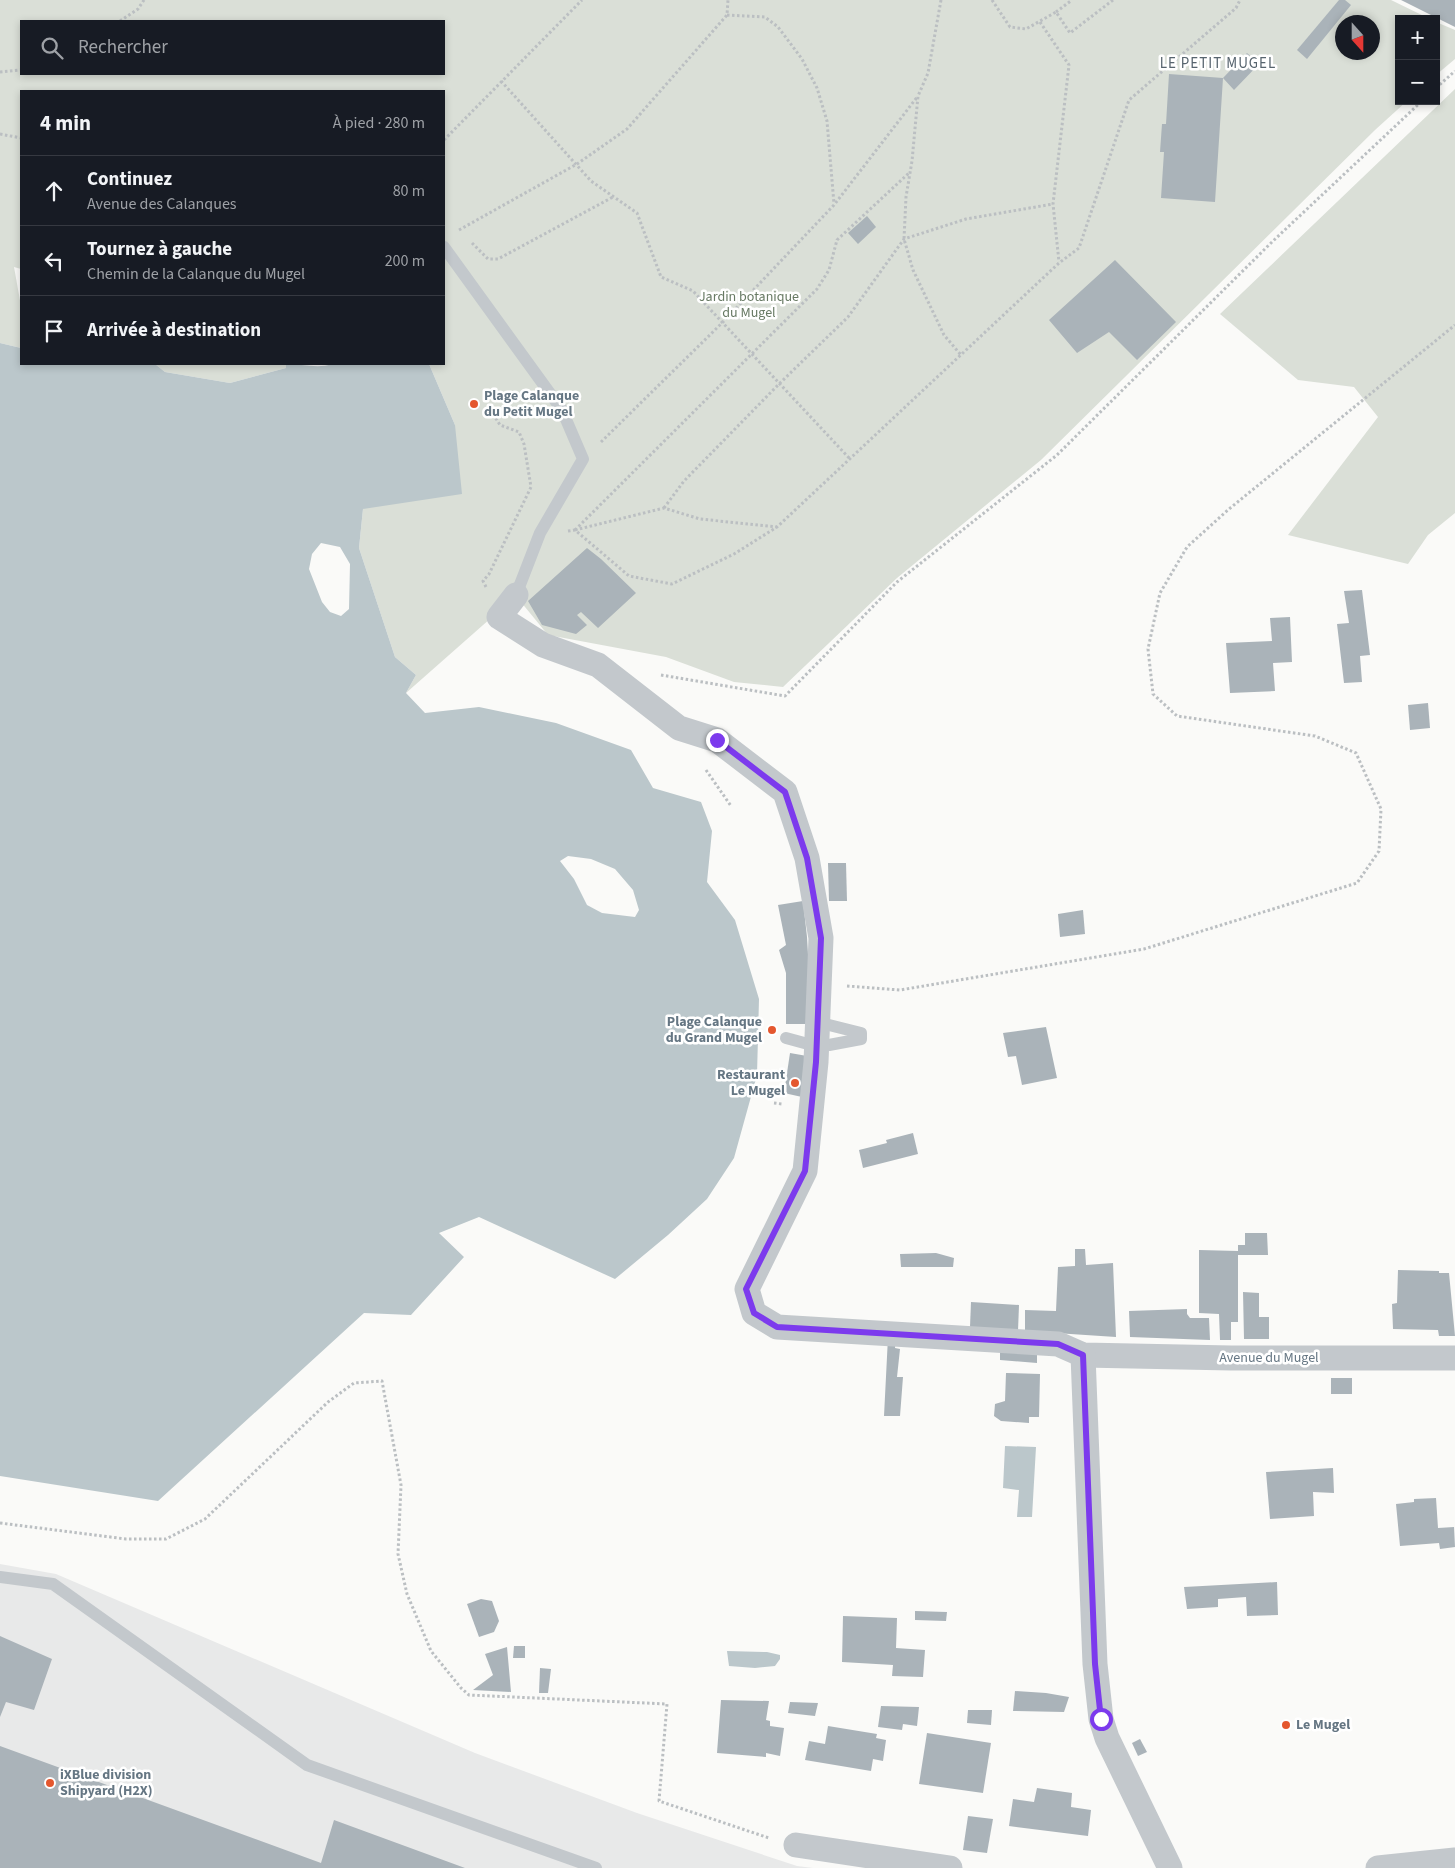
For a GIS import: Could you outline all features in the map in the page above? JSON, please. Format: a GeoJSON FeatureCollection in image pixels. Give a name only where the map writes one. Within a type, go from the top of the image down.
{"type":"FeatureCollection","features":[{"type":"Feature","properties":{"kind":"street"},"geometry":{"type":"LineString","coordinates":[[516,595],[499,617],[542,645],[598,665],[680,728],[717,740],[785,792],[807,858],[821,938],[819,984],[813,1033],[816,1062],[805,1171],[746,1289],[754,1313],[777,1327],[1058,1344],[1083,1355],[1095,1664],[1101,1719],[1107,1738],[1170,1868]]}},
{"type":"Feature","properties":{"kind":"street","name":"Avenue du Mugel"},"geometry":{"type":"LineString","coordinates":[[1083,1355],[1231,1358],[1455,1358]]}},
{"type":"Feature","properties":{"kind":"street"},"geometry":{"type":"LineString","coordinates":[[796,1845],[950,1868]]}},
{"type":"Feature","properties":{"kind":"street"},"geometry":{"type":"LineString","coordinates":[[1378,1868],[1455,1860]]}},
{"type":"Feature","properties":{"kind":"lane"},"geometry":{"type":"LineString","coordinates":[[445,248],[562,410],[583,459],[540,533],[516,595]]}},
{"type":"Feature","properties":{"kind":"lane"},"geometry":{"type":"LineString","coordinates":[[786,1038],[813,1033],[861,1033],[861,1039],[829,1045]]}},
{"type":"Feature","properties":{"kind":"lane"},"geometry":{"type":"LineString","coordinates":[[0,1576],[54,1584],[306,1764],[596,1868]]}},
{"type":"Feature","properties":{"kind":"path"},"geometry":{"type":"LineString","coordinates":[[122,20],[138,9],[144,0]]}},
{"type":"Feature","properties":{"kind":"path"},"geometry":{"type":"LineString","coordinates":[[445,139],[582,0]]}},
{"type":"Feature","properties":{"kind":"path"},"geometry":{"type":"LineString","coordinates":[[452,235],[577,164],[627,129],[727,15],[728,0]]}},
{"type":"Feature","properties":{"kind":"path"},"geometry":{"type":"LineString","coordinates":[[583,459],[723,322],[834,204],[918,96],[928,73],[941,0]]}},
{"type":"Feature","properties":{"kind":"path"},"geometry":{"type":"LineString","coordinates":[[992,0],[1010,28],[1026,29],[1056,12],[1072,0]]}},
{"type":"Feature","properties":{"kind":"path"},"geometry":{"type":"LineString","coordinates":[[1056,12],[1070,33],[1113,0]]}},
{"type":"Feature","properties":{"kind":"path"},"geometry":{"type":"LineString","coordinates":[[575,530],[629,576],[672,584],[734,554],[777,527],[1059,263],[1079,248],[1129,100],[1236,8],[1240,0]]}},
{"type":"Feature","properties":{"kind":"path"},"geometry":{"type":"LineString","coordinates":[[727,15],[765,17],[778,27],[802,58],[817,88],[827,121],[834,204]]}},
{"type":"Feature","properties":{"kind":"path"},"geometry":{"type":"LineString","coordinates":[[1040,22],[1069,65],[1053,204],[1059,263]]}},
{"type":"Feature","properties":{"kind":"path"},"geometry":{"type":"LineString","coordinates":[[0,72],[20,70]]}},
{"type":"Feature","properties":{"kind":"path"},"geometry":{"type":"LineString","coordinates":[[1440,84],[1455,70]]}},
{"type":"Feature","properties":{"kind":"path"},"geometry":{"type":"LineString","coordinates":[[501,81],[591,181],[637,213],[661,277],[693,291],[850,459]]}},
{"type":"Feature","properties":{"kind":"path"},"geometry":{"type":"LineString","coordinates":[[918,96],[906,197],[904,239],[914,270],[944,335],[961,355]]}},
{"type":"Feature","properties":{"kind":"path"},"geometry":{"type":"LineString","coordinates":[[657,675],[785,696],[897,582],[1057,454],[1273,240],[1418,105]]}},
{"type":"Feature","properties":{"kind":"path"},"geometry":{"type":"LineString","coordinates":[[0,134],[20,138]]}},
{"type":"Feature","properties":{"kind":"path"},"geometry":{"type":"LineString","coordinates":[[575,530],[817,289],[829,270],[837,240],[910,172]]}},
{"type":"Feature","properties":{"kind":"path"},"geometry":{"type":"LineString","coordinates":[[468,239],[488,258],[498,259],[613,197]]}},
{"type":"Feature","properties":{"kind":"path"},"geometry":{"type":"LineString","coordinates":[[664,508],[684,481],[848,317],[904,239],[966,219],[1053,204]]}},
{"type":"Feature","properties":{"kind":"path"},"geometry":{"type":"LineString","coordinates":[[819,984],[900,990],[1144,949],[1357,883],[1379,852],[1381,809],[1356,753],[1315,736],[1177,716],[1153,694],[1148,649],[1160,593],[1187,547],[1229,509],[1455,325]]}},
{"type":"Feature","properties":{"kind":"path"},"geometry":{"type":"LineString","coordinates":[[490,409],[500,425],[518,432],[524,444],[531,487],[489,574],[483,581],[499,617]]}},
{"type":"Feature","properties":{"kind":"path"},"geometry":{"type":"LineString","coordinates":[[540,533],[575,530],[664,508],[700,519],[777,527]]}},
{"type":"Feature","properties":{"kind":"path"},"geometry":{"type":"LineString","coordinates":[[0,1523],[126,1539],[166,1539],[205,1519],[328,1402],[354,1383],[382,1381],[401,1485],[398,1554],[407,1594],[431,1651],[461,1688],[469,1695],[667,1704],[659,1801],[758,1835],[796,1845]]}},
{"type":"Feature","properties":{"kind":"shaded area"},"geometry":{"type":"Polygon","coordinates":[[[0,343],[20,348],[20,365],[156,365],[165,372],[230,383],[286,368],[286,365],[429,365],[455,425],[462,494],[363,509],[359,548],[395,657],[416,675],[406,693],[425,713],[479,707],[556,723],[631,750],[653,788],[701,802],[712,831],[707,882],[735,920],[759,999],[757,1075],[734,1158],[707,1199],[668,1235],[615,1279],[479,1217],[439,1233],[464,1257],[411,1315],[364,1313],[158,1501],[0,1476],[0,343]],[[321,543],[312,554],[309,569],[322,602],[330,612],[341,616],[349,609],[350,564],[340,547],[321,543]],[[568,856],[560,861],[574,879],[587,905],[602,913],[635,917],[639,910],[633,890],[615,869],[591,859],[568,856]]]}},
{"type":"Feature","properties":{"kind":"shaded area"},"geometry":{"type":"Polygon","coordinates":[[[1005,1446],[1036,1447],[1032,1517],[1017,1517],[1019,1490],[1003,1488],[1005,1446]]]}},
{"type":"Feature","properties":{"kind":"shaded area"},"geometry":{"type":"Polygon","coordinates":[[[0,1564],[56,1574],[475,1753],[637,1813],[797,1866],[813,1868],[0,1868],[0,1564]]]}},
{"type":"Feature","properties":{"kind":"shaded area"},"geometry":{"type":"Polygon","coordinates":[[[727,1651],[767,1652],[780,1655],[780,1659],[775,1666],[755,1668],[729,1666],[727,1651]]]}},
{"type":"Feature","properties":{"kind":"green space","name":"Jardin botanique du Mugel"},"geometry":{"type":"Polygon","coordinates":[[[0,0],[1391,0],[1422,15],[1395,15],[1395,105],[1403,105],[1041,460],[897,578],[783,687],[734,682],[666,657],[548,635],[516,596],[406,693],[416,675],[395,657],[359,548],[363,509],[455,425],[429,365],[445,365],[445,90],[20,90],[20,269],[14,267],[20,300],[20,348],[0,343],[0,0]]]}},
{"type":"Feature","properties":{"kind":"green space"},"geometry":{"type":"Polygon","coordinates":[[[1440,24],[1455,30],[1455,59],[1440,72],[1440,24]]]}},
{"type":"Feature","properties":{"kind":"green space"},"geometry":{"type":"Polygon","coordinates":[[[1455,89],[1455,513],[1428,535],[1408,564],[1288,535],[1378,417],[1354,387],[1298,380],[1220,314],[1455,89]]]}},
{"type":"Feature","properties":{"kind":"green space"},"geometry":{"type":"Polygon","coordinates":[[[156,365],[286,365],[286,368],[230,383],[165,372],[156,365]]]}},
{"type":"Feature","properties":{"kind":"building"},"geometry":{"type":"Polygon","coordinates":[[[1339,0],[1345,0],[1351,5],[1343,15],[1335,15],[1335,25],[1307,59],[1297,50],[1339,0]]]}},
{"type":"Feature","properties":{"kind":"building"},"geometry":{"type":"Polygon","coordinates":[[[1401,0],[1455,0],[1455,27],[1440,20],[1440,15],[1431,15],[1401,0]]]}},
{"type":"Feature","properties":{"kind":"building"},"geometry":{"type":"Polygon","coordinates":[[[1247,53],[1259,64],[1234,90],[1223,78],[1247,53]]]}},
{"type":"Feature","properties":{"kind":"building"},"geometry":{"type":"Polygon","coordinates":[[[1169,74],[1223,78],[1215,202],[1161,198],[1164,152],[1160,152],[1162,124],[1166,124],[1169,74]]]}},
{"type":"Feature","properties":{"kind":"building"},"geometry":{"type":"Polygon","coordinates":[[[867,216],[876,227],[858,244],[848,233],[867,216]]]}},
{"type":"Feature","properties":{"kind":"building"},"geometry":{"type":"Polygon","coordinates":[[[1115,260],[1176,322],[1137,360],[1109,332],[1077,353],[1049,320],[1115,260]]]}},
{"type":"Feature","properties":{"kind":"building"},"geometry":{"type":"Polygon","coordinates":[[[587,548],[636,593],[598,628],[581,612],[577,615],[587,625],[576,634],[542,625],[528,601],[587,548]]]}},
{"type":"Feature","properties":{"kind":"building"},"geometry":{"type":"Polygon","coordinates":[[[1362,590],[1370,655],[1360,656],[1362,682],[1344,683],[1337,624],[1349,623],[1344,591],[1362,590]]]}},
{"type":"Feature","properties":{"kind":"building"},"geometry":{"type":"Polygon","coordinates":[[[1290,617],[1292,662],[1273,663],[1275,691],[1230,693],[1226,643],[1272,641],[1270,618],[1290,617]]]}},
{"type":"Feature","properties":{"kind":"building"},"geometry":{"type":"Polygon","coordinates":[[[1428,703],[1430,728],[1410,730],[1408,705],[1428,703]]]}},
{"type":"Feature","properties":{"kind":"building"},"geometry":{"type":"Polygon","coordinates":[[[828,863],[846,863],[847,901],[829,901],[828,863]]]}},
{"type":"Feature","properties":{"kind":"building"},"geometry":{"type":"Polygon","coordinates":[[[803,901],[812,1024],[786,1024],[786,973],[779,950],[786,945],[778,905],[803,901]]]}},
{"type":"Feature","properties":{"kind":"building"},"geometry":{"type":"Polygon","coordinates":[[[1083,910],[1085,934],[1060,937],[1058,914],[1083,910]]]}},
{"type":"Feature","properties":{"kind":"building"},"geometry":{"type":"Polygon","coordinates":[[[1046,1027],[1057,1078],[1022,1085],[1016,1056],[1008,1057],[1003,1033],[1046,1027]]]}},
{"type":"Feature","properties":{"kind":"building","name":"Restaurant Le Mugel"},"geometry":{"type":"Polygon","coordinates":[[[790,1053],[807,1056],[802,1097],[784,1093],[790,1053]]]}},
{"type":"Feature","properties":{"kind":"building"},"geometry":{"type":"Polygon","coordinates":[[[913,1133],[918,1154],[863,1168],[859,1150],[887,1143],[886,1140],[913,1133]]]}},
{"type":"Feature","properties":{"kind":"building"},"geometry":{"type":"Polygon","coordinates":[[[1245,1233],[1267,1233],[1268,1255],[1238,1255],[1238,1322],[1231,1322],[1231,1340],[1220,1340],[1219,1314],[1199,1313],[1199,1250],[1238,1251],[1238,1245],[1245,1245],[1245,1233]]]}},
{"type":"Feature","properties":{"kind":"building"},"geometry":{"type":"Polygon","coordinates":[[[1075,1249],[1085,1249],[1086,1265],[1113,1263],[1116,1337],[1025,1331],[1025,1310],[1056,1311],[1058,1267],[1075,1266],[1075,1249]]]}},
{"type":"Feature","properties":{"kind":"building"},"geometry":{"type":"Polygon","coordinates":[[[936,1253],[954,1258],[953,1267],[901,1267],[900,1254],[936,1253]]]}},
{"type":"Feature","properties":{"kind":"building"},"geometry":{"type":"Polygon","coordinates":[[[1398,1270],[1449,1273],[1455,1336],[1439,1336],[1438,1330],[1393,1329],[1392,1304],[1397,1303],[1398,1270]]]}},
{"type":"Feature","properties":{"kind":"building"},"geometry":{"type":"Polygon","coordinates":[[[1243,1292],[1259,1293],[1259,1317],[1269,1317],[1269,1339],[1244,1339],[1243,1292]]]}},
{"type":"Feature","properties":{"kind":"building"},"geometry":{"type":"Polygon","coordinates":[[[971,1302],[1019,1305],[1018,1331],[970,1327],[971,1302]]]}},
{"type":"Feature","properties":{"kind":"building"},"geometry":{"type":"Polygon","coordinates":[[[1187,1309],[1187,1314],[1190,1318],[1209,1318],[1210,1340],[1130,1337],[1129,1311],[1187,1309]]]}},
{"type":"Feature","properties":{"kind":"building"},"geometry":{"type":"Polygon","coordinates":[[[888,1337],[896,1337],[895,1348],[900,1349],[897,1377],[903,1377],[900,1416],[884,1416],[888,1337]]]}},
{"type":"Feature","properties":{"kind":"building"},"geometry":{"type":"Polygon","coordinates":[[[1000,1345],[1037,1348],[1037,1363],[1000,1360],[1000,1345]]]}},
{"type":"Feature","properties":{"kind":"building"},"geometry":{"type":"Polygon","coordinates":[[[1006,1373],[1040,1374],[1039,1417],[1029,1417],[1029,1423],[1001,1421],[994,1416],[995,1404],[1005,1401],[1006,1373]]]}},
{"type":"Feature","properties":{"kind":"building"},"geometry":{"type":"Polygon","coordinates":[[[1331,1378],[1352,1378],[1352,1394],[1331,1394],[1331,1378]]]}},
{"type":"Feature","properties":{"kind":"building"},"geometry":{"type":"Polygon","coordinates":[[[1333,1468],[1334,1493],[1313,1492],[1314,1516],[1270,1519],[1266,1472],[1333,1468]]]}},
{"type":"Feature","properties":{"kind":"building"},"geometry":{"type":"Polygon","coordinates":[[[1436,1498],[1438,1528],[1454,1527],[1455,1547],[1440,1549],[1439,1543],[1400,1546],[1396,1504],[1414,1502],[1414,1499],[1436,1498]]]}},
{"type":"Feature","properties":{"kind":"building"},"geometry":{"type":"Polygon","coordinates":[[[1277,1582],[1278,1615],[1247,1616],[1246,1597],[1218,1599],[1218,1607],[1187,1609],[1184,1587],[1277,1582]]]}},
{"type":"Feature","properties":{"kind":"building"},"geometry":{"type":"Polygon","coordinates":[[[481,1599],[492,1601],[499,1621],[494,1632],[479,1637],[467,1604],[481,1599]]]}},
{"type":"Feature","properties":{"kind":"building"},"geometry":{"type":"Polygon","coordinates":[[[915,1611],[947,1612],[946,1621],[915,1620],[915,1611]]]}},
{"type":"Feature","properties":{"kind":"building"},"geometry":{"type":"Polygon","coordinates":[[[843,1616],[897,1618],[896,1648],[925,1650],[923,1677],[892,1676],[893,1665],[842,1662],[843,1616]]]}},
{"type":"Feature","properties":{"kind":"building"},"geometry":{"type":"Polygon","coordinates":[[[0,1636],[52,1659],[34,1710],[6,1702],[0,1717],[0,1636]]]}},
{"type":"Feature","properties":{"kind":"building"},"geometry":{"type":"Polygon","coordinates":[[[514,1646],[525,1646],[525,1658],[513,1658],[514,1646]]]}},
{"type":"Feature","properties":{"kind":"building"},"geometry":{"type":"Polygon","coordinates":[[[507,1647],[511,1692],[473,1690],[493,1675],[485,1654],[507,1647]]]}},
{"type":"Feature","properties":{"kind":"building"},"geometry":{"type":"Polygon","coordinates":[[[540,1668],[551,1669],[548,1693],[539,1693],[540,1668]]]}},
{"type":"Feature","properties":{"kind":"building"},"geometry":{"type":"Polygon","coordinates":[[[1015,1691],[1069,1697],[1064,1712],[1013,1711],[1015,1691]]]}},
{"type":"Feature","properties":{"kind":"building"},"geometry":{"type":"Polygon","coordinates":[[[721,1700],[769,1701],[766,1720],[770,1721],[770,1726],[784,1728],[780,1756],[766,1753],[766,1757],[717,1753],[721,1700]]]}},
{"type":"Feature","properties":{"kind":"building"},"geometry":{"type":"Polygon","coordinates":[[[790,1702],[818,1703],[815,1716],[788,1713],[790,1702]]]}},
{"type":"Feature","properties":{"kind":"building"},"geometry":{"type":"Polygon","coordinates":[[[881,1706],[919,1707],[917,1726],[903,1724],[902,1730],[878,1727],[881,1706]]]}},
{"type":"Feature","properties":{"kind":"building"},"geometry":{"type":"Polygon","coordinates":[[[968,1710],[992,1710],[991,1725],[967,1723],[968,1710]]]}},
{"type":"Feature","properties":{"kind":"building"},"geometry":{"type":"Polygon","coordinates":[[[828,1726],[877,1734],[876,1738],[886,1740],[883,1761],[873,1759],[871,1771],[805,1760],[809,1741],[825,1744],[828,1726]]]}},
{"type":"Feature","properties":{"kind":"building"},"geometry":{"type":"Polygon","coordinates":[[[927,1733],[991,1743],[983,1793],[919,1784],[927,1733]]]}},
{"type":"Feature","properties":{"kind":"building"},"geometry":{"type":"Polygon","coordinates":[[[1140,1739],[1147,1752],[1138,1756],[1132,1743],[1140,1739]]]}},
{"type":"Feature","properties":{"kind":"building","name":"iXBlue division Shipyard (H2X)"},"geometry":{"type":"Polygon","coordinates":[[[0,1746],[321,1863],[334,1820],[465,1868],[0,1868],[0,1746]]]}},
{"type":"Feature","properties":{"kind":"building"},"geometry":{"type":"Polygon","coordinates":[[[1037,1788],[1072,1793],[1071,1807],[1091,1810],[1088,1836],[1009,1826],[1013,1799],[1034,1802],[1037,1788]]]}},
{"type":"Feature","properties":{"kind":"building"},"geometry":{"type":"Polygon","coordinates":[[[968,1816],[993,1819],[987,1853],[963,1850],[968,1816]]]}},
{"type":"Feature","properties":{"kind":"place","name":"Plage Calanque du Petit Mugel"},"geometry":{"type":"Point","coordinates":[474,404]}},
{"type":"Feature","properties":{"kind":"place","name":"Plage Calanque du Grand Mugel"},"geometry":{"type":"Point","coordinates":[772,1030]}},
{"type":"Feature","properties":{"kind":"place","name":"Restaurant Le Mugel"},"geometry":{"type":"Point","coordinates":[795,1083]}},
{"type":"Feature","properties":{"kind":"place","name":"Le Mugel"},"geometry":{"type":"Point","coordinates":[1286,1725]}},
{"type":"Feature","properties":{"kind":"place","name":"iXBlue division Shipyard (H2X)"},"geometry":{"type":"Point","coordinates":[50,1783]}},
{"type":"Feature","properties":{"kind":"district","name":"LE PETIT MUGEL"},"geometry":{"type":"Point","coordinates":[1218,63]}},
{"type":"Feature","properties":{"kind":"route"},"geometry":{"type":"LineString","coordinates":[[717,740],[785,792],[807,858],[821,938],[816,1062],[805,1171],[746,1289],[754,1313],[777,1327],[1058,1344],[1083,1355],[1095,1664],[1101,1719]]}}]}
